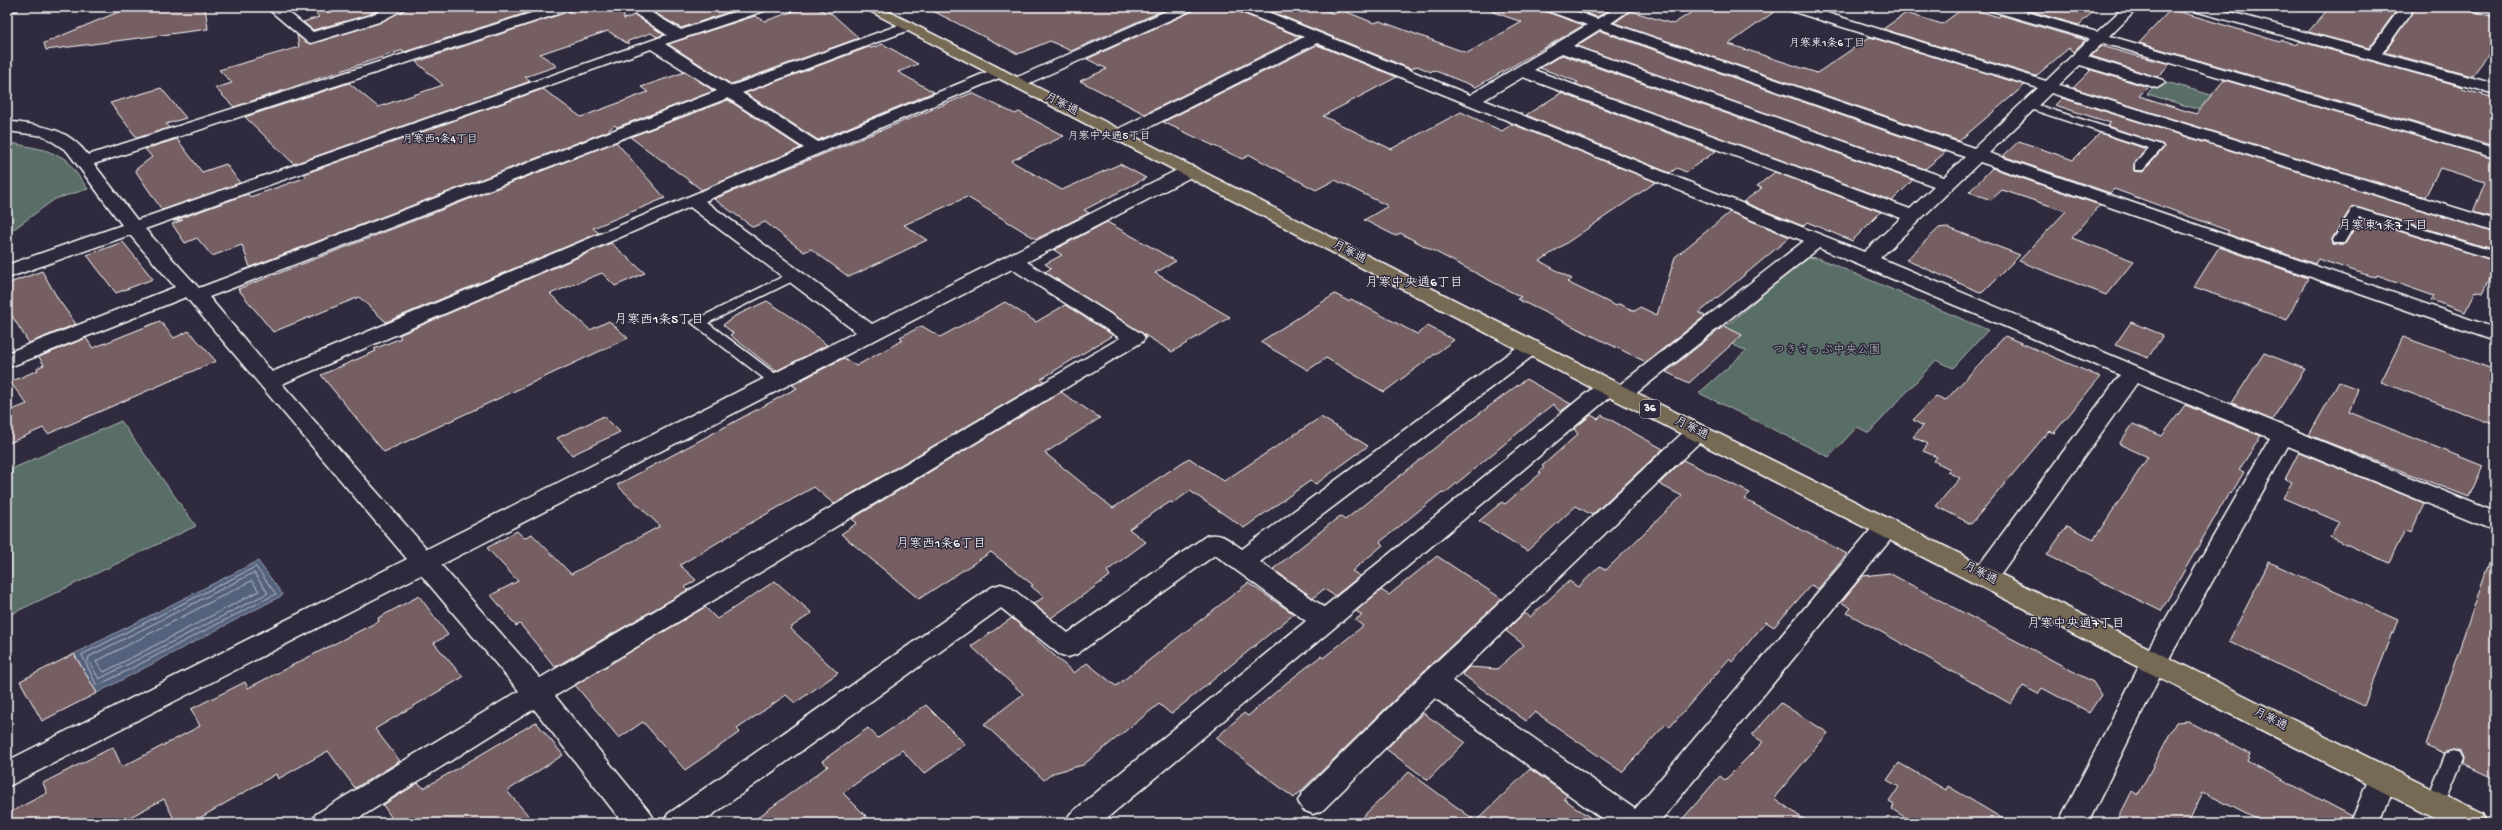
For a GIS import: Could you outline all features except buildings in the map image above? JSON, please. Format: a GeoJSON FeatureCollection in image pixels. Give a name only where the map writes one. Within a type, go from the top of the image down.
{"type":"FeatureCollection","features":[{"type":"Feature","properties":{"kind":"highway","name":"月寒通"},"geometry":{"type":"LineString","coordinates":[[869,7],[998,73],[1019,82],[1697,432],[2472,823]]}},
{"type":"Feature","properties":{"kind":"street"},"geometry":{"type":"LineString","coordinates":[[7,8],[12,7]]}},
{"type":"Feature","properties":{"kind":"street"},"geometry":{"type":"LineString","coordinates":[[273,7],[311,38],[374,19],[401,7]]}},
{"type":"Feature","properties":{"kind":"street"},"geometry":{"type":"LineString","coordinates":[[85,161],[565,7]]}},
{"type":"Feature","properties":{"kind":"street"},"geometry":{"type":"LineString","coordinates":[[632,7],[680,36]]}},
{"type":"Feature","properties":{"kind":"street"},"geometry":{"type":"LineString","coordinates":[[7,272],[653,43],[680,36],[762,7]]}},
{"type":"Feature","properties":{"kind":"street"},"geometry":{"type":"LineString","coordinates":[[1019,82],[1187,7]]}},
{"type":"Feature","properties":{"kind":"street"},"geometry":{"type":"LineString","coordinates":[[1243,7],[1471,101],[1867,260],[2283,435],[2494,517]]}},
{"type":"Feature","properties":{"kind":"street"},"geometry":{"type":"LineString","coordinates":[[1550,7],[2495,335]]}},
{"type":"Feature","properties":{"kind":"street"},"geometry":{"type":"LineString","coordinates":[[1471,101],[1628,7]]}},
{"type":"Feature","properties":{"kind":"street"},"geometry":{"type":"LineString","coordinates":[[1793,7],[2495,226]]}},
{"type":"Feature","properties":{"kind":"street"},"geometry":{"type":"LineString","coordinates":[[1994,7],[2495,154]]}},
{"type":"Feature","properties":{"kind":"street"},"geometry":{"type":"LineString","coordinates":[[1867,260],[2132,7]]}},
{"type":"Feature","properties":{"kind":"street"},"geometry":{"type":"LineString","coordinates":[[2196,7],[2495,89]]}},
{"type":"Feature","properties":{"kind":"street"},"geometry":{"type":"LineString","coordinates":[[2373,56],[2408,7]]}},
{"type":"Feature","properties":{"kind":"street"},"geometry":{"type":"LineString","coordinates":[[2476,7],[2495,12]]}},
{"type":"Feature","properties":{"kind":"street"},"geometry":{"type":"LineString","coordinates":[[7,361],[730,94],[907,26]]}},
{"type":"Feature","properties":{"kind":"street"},"geometry":{"type":"LineString","coordinates":[[1120,135],[1316,37]]}},
{"type":"Feature","properties":{"kind":"street"},"geometry":{"type":"LineString","coordinates":[[653,43],[816,148]]}},
{"type":"Feature","properties":{"kind":"street"},"geometry":{"type":"LineString","coordinates":[[1561,47],[1946,184]]}},
{"type":"Feature","properties":{"kind":"street"},"geometry":{"type":"LineString","coordinates":[[2076,59],[2157,83]]}},
{"type":"Feature","properties":{"kind":"street"},"geometry":{"type":"LineString","coordinates":[[1522,71],[1913,216]]}},
{"type":"Feature","properties":{"kind":"street"},"geometry":{"type":"LineString","coordinates":[[268,382],[692,200],[998,73]]}},
{"type":"Feature","properties":{"kind":"street"},"geometry":{"type":"LineString","coordinates":[[7,126],[50,132],[73,147],[85,161],[133,228],[192,292],[268,382],[424,560],[537,693],[641,823]]}},
{"type":"Feature","properties":{"kind":"street"},"geometry":{"type":"LineString","coordinates":[[7,775],[424,560],[1189,170]]}},
{"type":"Feature","properties":{"kind":"street"},"geometry":{"type":"LineString","coordinates":[[692,200],[870,333]]}},
{"type":"Feature","properties":{"kind":"street"},"geometry":{"type":"LineString","coordinates":[[1080,823],[1325,620],[1615,390],[1817,240]]}},
{"type":"Feature","properties":{"kind":"street"},"geometry":{"type":"LineString","coordinates":[[326,823],[537,693],[1135,338],[1012,261]]}},
{"type":"Feature","properties":{"kind":"street"},"geometry":{"type":"LineString","coordinates":[[1242,562],[1531,347]]}},
{"type":"Feature","properties":{"kind":"street"},"geometry":{"type":"LineString","coordinates":[[1984,576],[2133,373]]}},
{"type":"Feature","properties":{"kind":"street"},"geometry":{"type":"LineString","coordinates":[[1313,801],[1433,682],[1697,432]]}},
{"type":"Feature","properties":{"kind":"street"},"geometry":{"type":"LineString","coordinates":[[2073,823],[2154,662],[2283,435]]}},
{"type":"Feature","properties":{"kind":"street"},"geometry":{"type":"LineString","coordinates":[[1641,823],[1887,527]]}},
{"type":"Feature","properties":{"kind":"street"},"geometry":{"type":"LineString","coordinates":[[678,823],[1001,594],[1068,647],[1215,542],[1325,620]]}},
{"type":"Feature","properties":{"kind":"street"},"geometry":{"type":"LineString","coordinates":[[1433,682],[1631,823]]}},
{"type":"Feature","properties":{"kind":"street"},"geometry":{"type":"LineString","coordinates":[[2365,823],[2383,778]]}},
{"type":"Feature","properties":{"kind":"lane"},"geometry":{"type":"LineString","coordinates":[[2028,105],[2156,147],[2139,167]]}},
{"type":"Feature","properties":{"kind":"lane"},"geometry":{"type":"LineString","coordinates":[[2338,240],[2356,212],[2495,256]]}},
{"type":"Feature","properties":{"kind":"lane"},"geometry":{"type":"LineString","coordinates":[[776,381],[698,322],[792,276]]}},
{"type":"Feature","properties":{"kind":"lane"},"geometry":{"type":"LineString","coordinates":[[2435,804],[2453,759]]}},
{"type":"Feature","properties":{"kind":"green space"},"geometry":{"type":"Polygon","coordinates":[[[2160,80],[2238,103],[2251,87],[2265,91],[2240,122],[2147,94],[2160,80]]]}},
{"type":"Feature","properties":{"kind":"green space"},"geometry":{"type":"Polygon","coordinates":[[[7,142],[45,150],[66,159],[88,189],[55,199],[7,234],[7,142]]]}},
{"type":"Feature","properties":{"kind":"green space","name":"つきさっぷ中央公園"},"geometry":{"type":"Polygon","coordinates":[[[1805,257],[1818,258],[1988,330],[1953,368],[1936,360],[1869,433],[1857,427],[1829,457],[1699,393],[1746,351],[1715,336],[1805,257]]]}},
{"type":"Feature","properties":{"kind":"green space"},"geometry":{"type":"Polygon","coordinates":[[[121,421],[196,526],[7,616],[7,471],[121,421]]]}},
{"type":"Feature","properties":{"kind":"water"},"geometry":{"type":"Polygon","coordinates":[[[258,561],[283,595],[97,693],[74,654],[258,561]]]}},
{"type":"Feature","properties":{"kind":"district","name":"月寒東1条6丁目"},"geometry":{"type":"Point","coordinates":[1827,44]}},
{"type":"Feature","properties":{"kind":"district","name":"月寒中央通5丁目"},"geometry":{"type":"Point","coordinates":[1109,137]}},
{"type":"Feature","properties":{"kind":"district","name":"月寒西1条4丁目"},"geometry":{"type":"Point","coordinates":[440,140]}},
{"type":"Feature","properties":{"kind":"district","name":"月寒東1条7丁目"},"geometry":{"type":"Point","coordinates":[2383,226]}},
{"type":"Feature","properties":{"kind":"district","name":"月寒中央通6丁目"},"geometry":{"type":"Point","coordinates":[1414,283]}},
{"type":"Feature","properties":{"kind":"district","name":"月寒西1条5丁目"},"geometry":{"type":"Point","coordinates":[659,320]}},
{"type":"Feature","properties":{"kind":"district","name":"月寒西1条6丁目"},"geometry":{"type":"Point","coordinates":[941,544]}},
{"type":"Feature","properties":{"kind":"district","name":"月寒中央通7丁目"},"geometry":{"type":"Point","coordinates":[2076,624]}}]}
